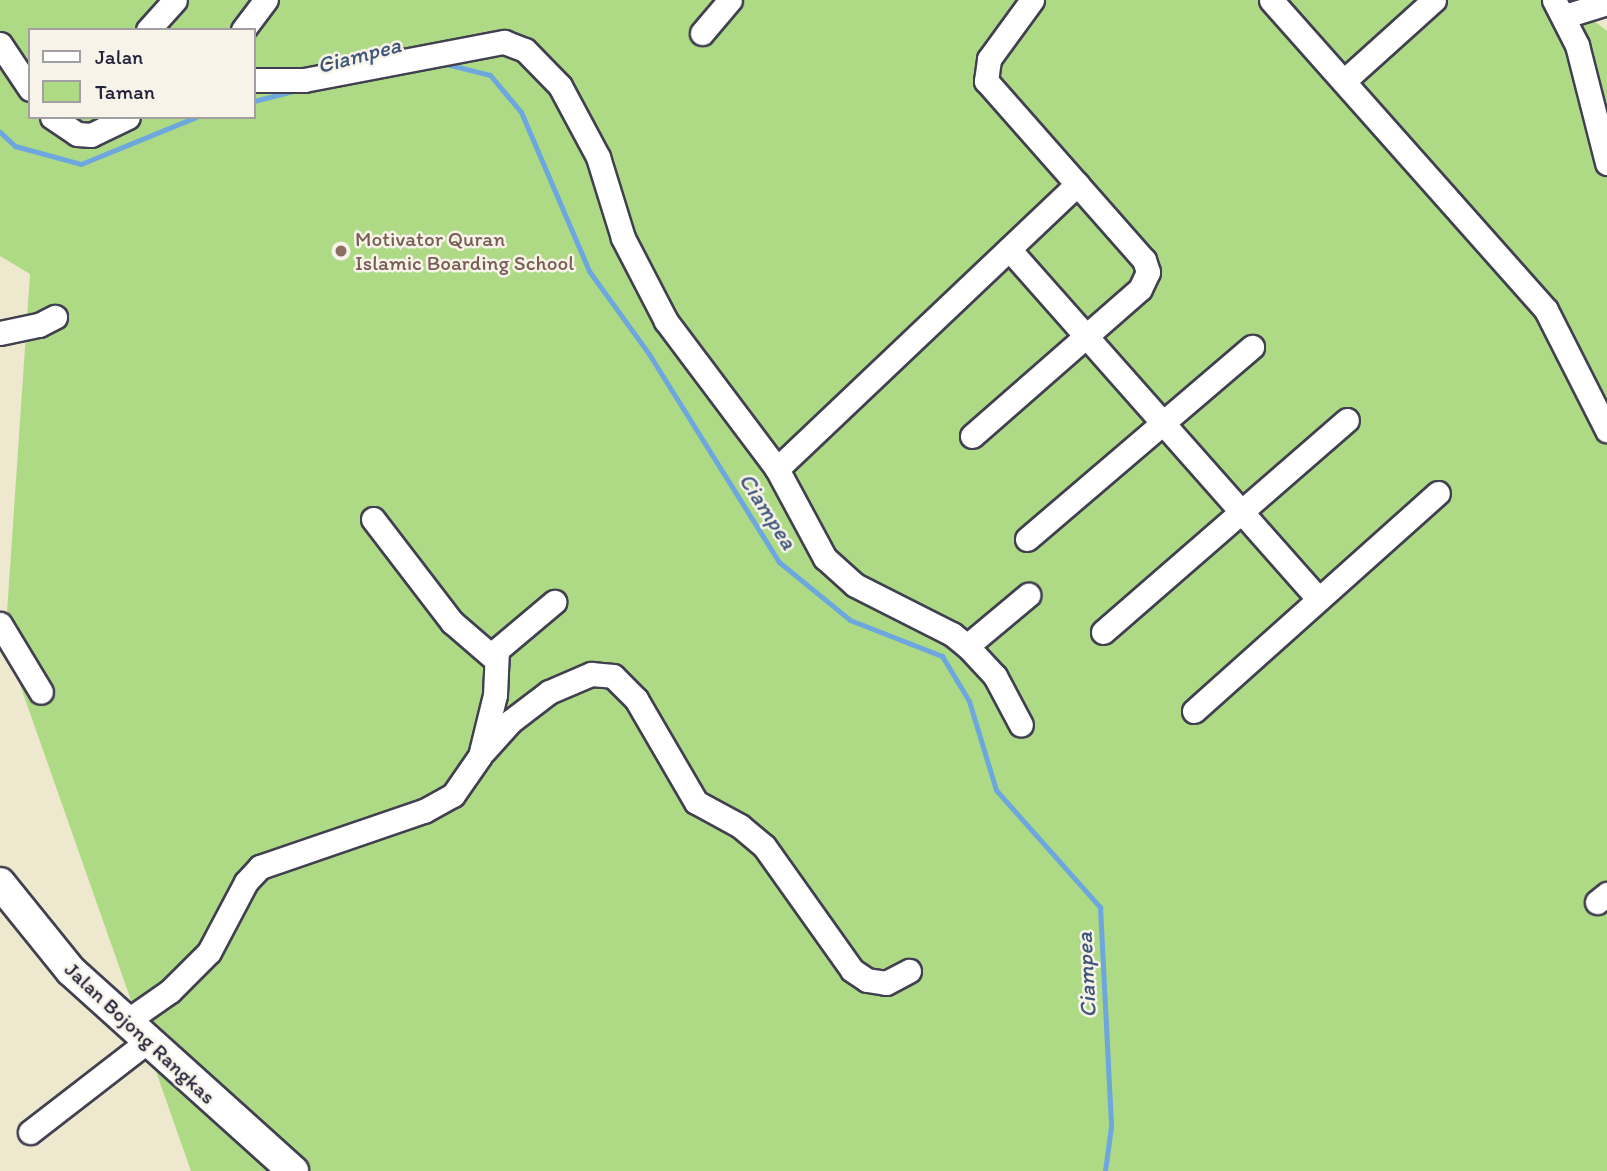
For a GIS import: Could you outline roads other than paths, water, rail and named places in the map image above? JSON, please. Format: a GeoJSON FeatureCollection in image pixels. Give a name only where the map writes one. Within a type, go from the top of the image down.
{"type":"FeatureCollection","features":[{"type":"Feature","properties":{"kind":"main road","name":"Jalan Bojong Rangkas"},"geometry":{"type":"LineString","coordinates":[[0,883],[71,971],[293,1171]]}},
{"type":"Feature","properties":{"kind":"street"},"geometry":{"type":"LineString","coordinates":[[150,28],[175,0]]}},
{"type":"Feature","properties":{"kind":"street"},"geometry":{"type":"LineString","coordinates":[[245,28],[266,0]]}},
{"type":"Feature","properties":{"kind":"street"},"geometry":{"type":"LineString","coordinates":[[702,33],[730,0]]}},
{"type":"Feature","properties":{"kind":"street"},"geometry":{"type":"LineString","coordinates":[[972,436],[1087,339],[1140,289],[1148,272],[1144,260],[986,81],[989,59],[1032,0]]}},
{"type":"Feature","properties":{"kind":"street"},"geometry":{"type":"LineString","coordinates":[[1271,0],[1546,310],[1607,430]]}},
{"type":"Feature","properties":{"kind":"street"},"geometry":{"type":"LineString","coordinates":[[1344,81],[1434,0]]}},
{"type":"Feature","properties":{"kind":"street"},"geometry":{"type":"LineString","coordinates":[[1607,3],[1560,8],[1577,45],[1607,163]]}},
{"type":"Feature","properties":{"kind":"street"},"geometry":{"type":"LineString","coordinates":[[256,80],[304,80],[504,42],[525,51],[560,86],[598,156],[623,238],[666,321],[777,469],[819,548],[842,576],[967,646],[995,676],[1021,725]]}},
{"type":"Feature","properties":{"kind":"street"},"geometry":{"type":"LineString","coordinates":[[0,44],[28,86]]}},
{"type":"Feature","properties":{"kind":"street"},"geometry":{"type":"LineString","coordinates":[[61,120],[91,135],[124,119]]}},
{"type":"Feature","properties":{"kind":"street"},"geometry":{"type":"LineString","coordinates":[[777,469],[1077,184]]}},
{"type":"Feature","properties":{"kind":"street"},"geometry":{"type":"LineString","coordinates":[[1009,249],[1318,598]]}},
{"type":"Feature","properties":{"kind":"street"},"geometry":{"type":"LineString","coordinates":[[0,333],[39,325],[55,317]]}},
{"type":"Feature","properties":{"kind":"street"},"geometry":{"type":"LineString","coordinates":[[1027,538],[1252,346]]}},
{"type":"Feature","properties":{"kind":"street"},"geometry":{"type":"LineString","coordinates":[[1102,632],[1243,513],[1347,420]]}},
{"type":"Feature","properties":{"kind":"street"},"geometry":{"type":"LineString","coordinates":[[1194,711],[1438,494]]}},
{"type":"Feature","properties":{"kind":"street"},"geometry":{"type":"LineString","coordinates":[[373,519],[452,622],[495,659]]}},
{"type":"Feature","properties":{"kind":"street"},"geometry":{"type":"LineString","coordinates":[[967,646],[1028,595]]}},
{"type":"Feature","properties":{"kind":"street"},"geometry":{"type":"LineString","coordinates":[[480,756],[495,695],[495,659],[502,642],[554,602]]}},
{"type":"Feature","properties":{"kind":"street"},"geometry":{"type":"LineString","coordinates":[[0,624],[41,692]]}},
{"type":"Feature","properties":{"kind":"street"},"geometry":{"type":"LineString","coordinates":[[30,1132],[138,1030],[170,991],[209,952],[246,882],[260,867],[441,803],[464,783],[480,756],[511,722],[550,692],[591,674],[613,676],[636,699],[696,802],[740,826],[764,846],[841,959],[867,980],[887,983],[909,971]]}},
{"type":"Feature","properties":{"kind":"waterway","name":"Ciampea"},"geometry":{"type":"LineString","coordinates":[[442,63],[490,75],[521,112],[589,271],[649,354],[779,562],[850,620],[942,656],[969,701],[996,790],[1100,907],[1111,1127],[1105,1171]]}},
{"type":"Feature","properties":{"kind":"waterway","name":"Ciampea"},"geometry":{"type":"LineString","coordinates":[[256,100],[297,90]]}},
{"type":"Feature","properties":{"kind":"waterway","name":"Ciampea"},"geometry":{"type":"LineString","coordinates":[[0,132],[15,146],[81,164],[191,119]]}},
{"type":"Feature","properties":{"kind":"place","name":"Motivator Quran Islamic Boarding School"},"geometry":{"type":"Point","coordinates":[341,251]}}]}
